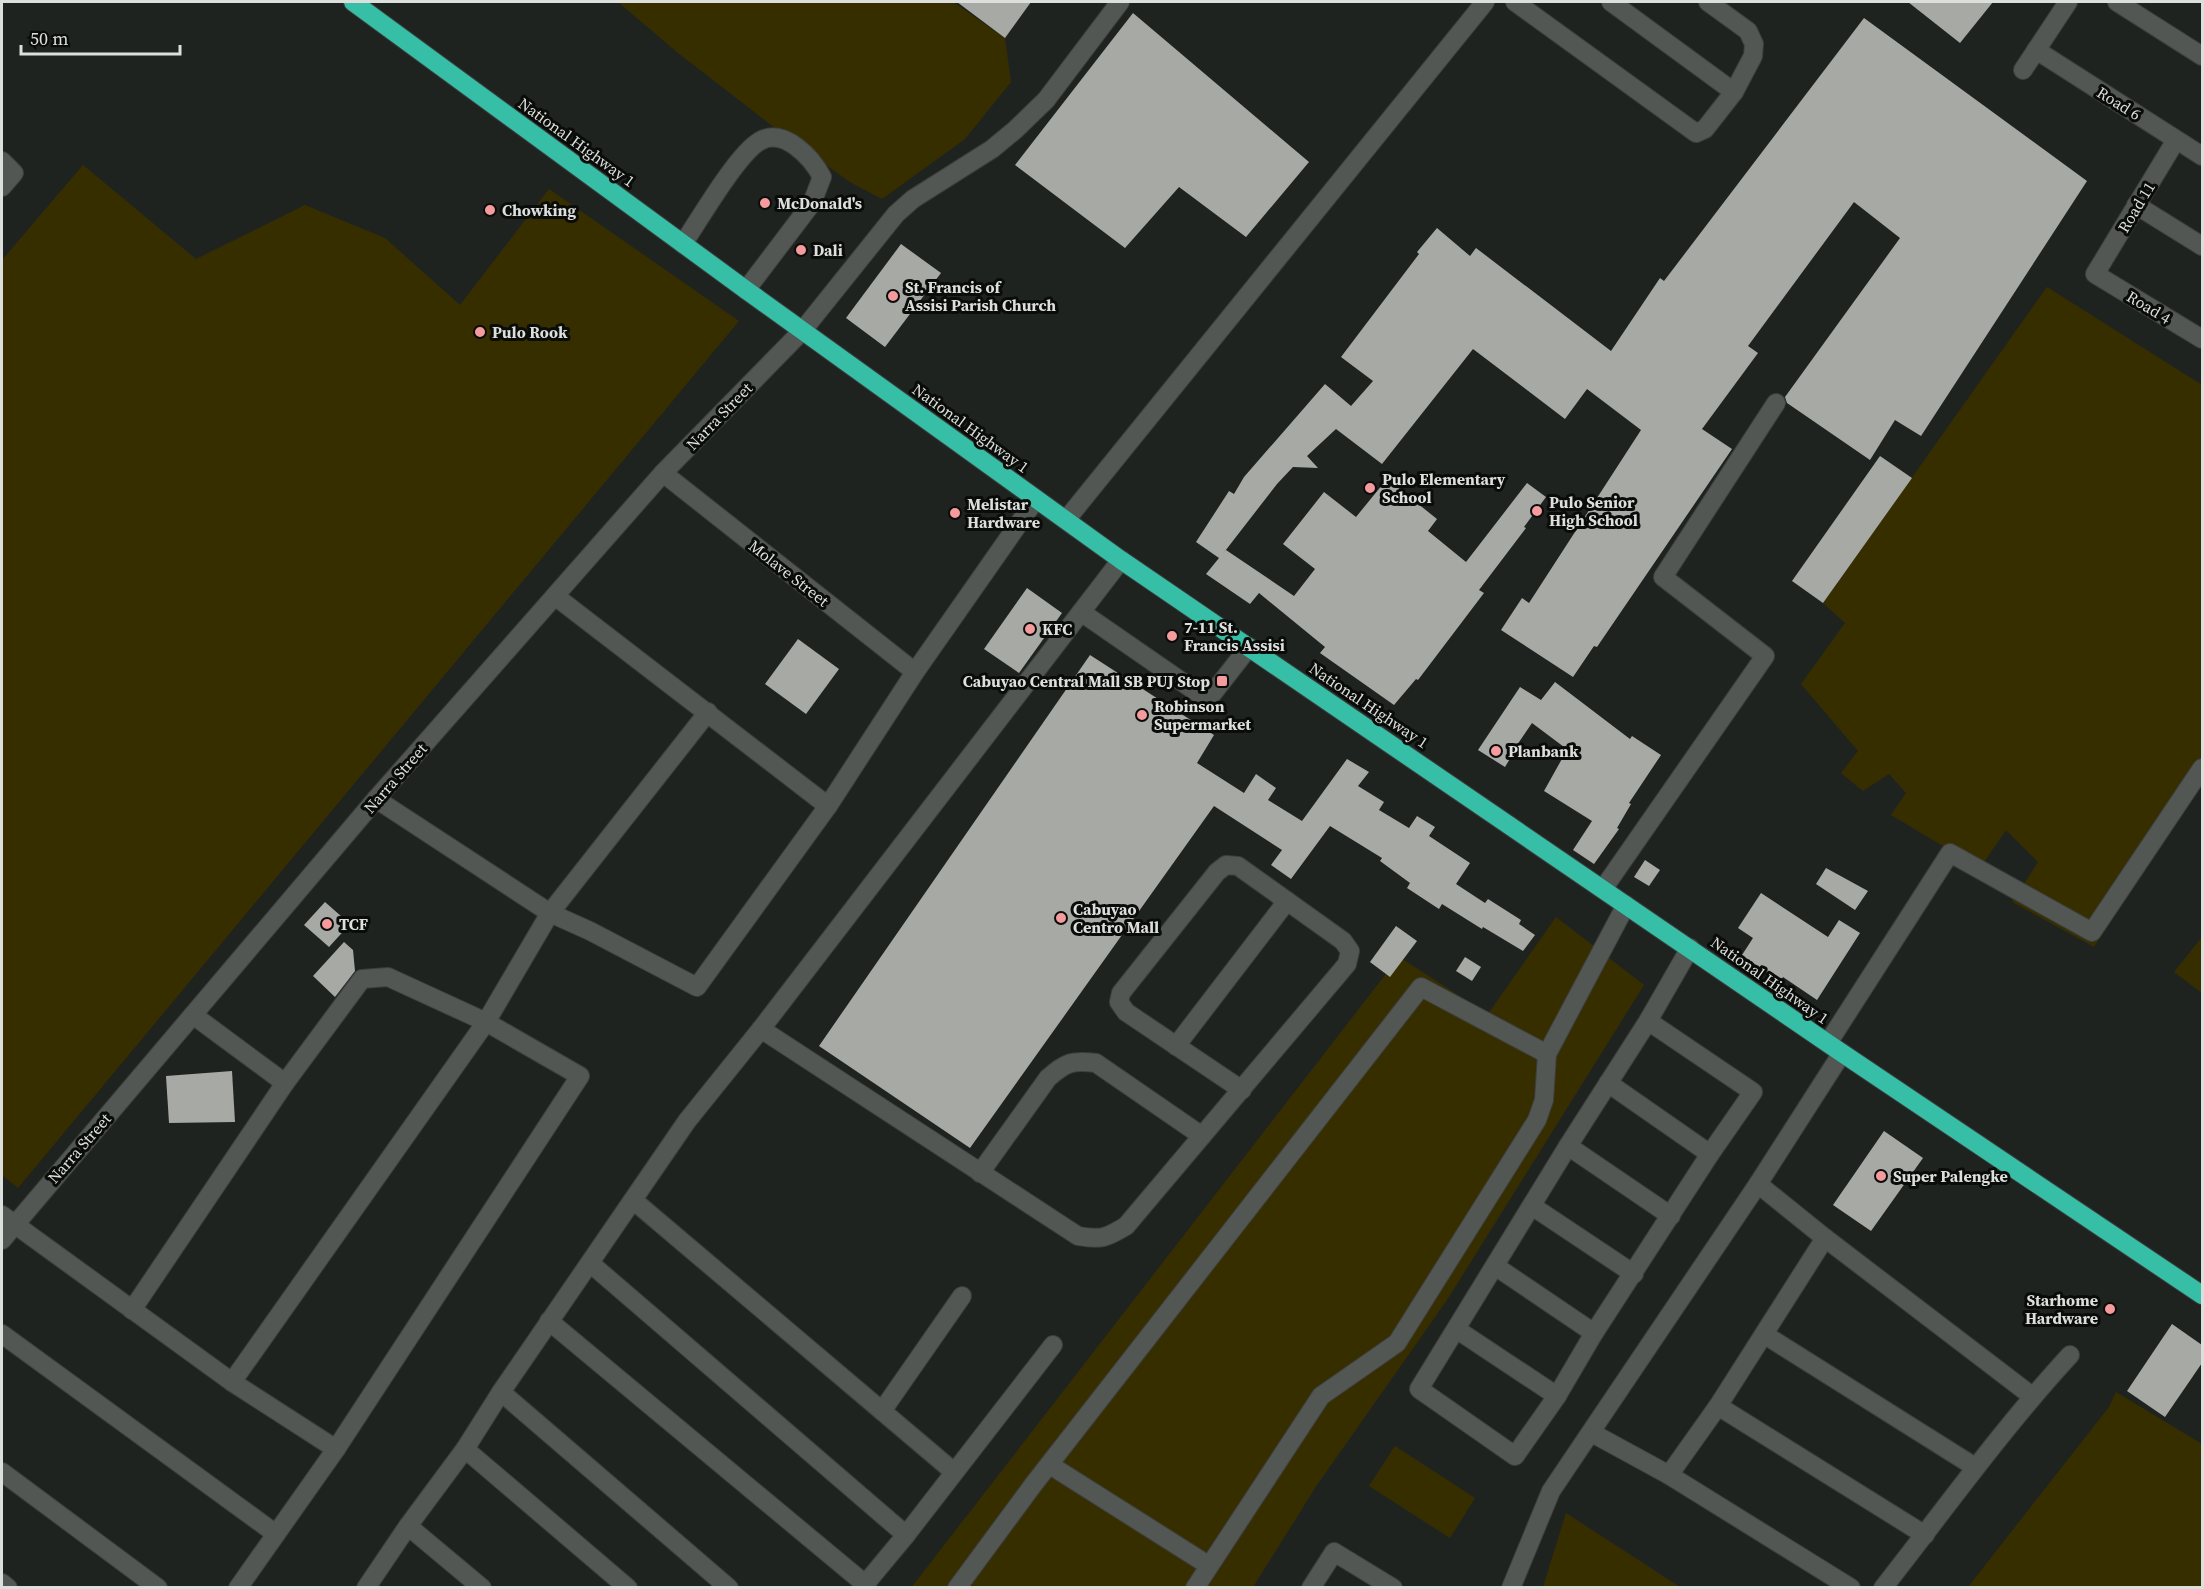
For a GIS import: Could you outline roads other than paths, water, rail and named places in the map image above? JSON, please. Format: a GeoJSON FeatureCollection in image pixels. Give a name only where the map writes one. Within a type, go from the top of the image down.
{"type":"FeatureCollection","features":[{"type":"Feature","properties":{"kind":"highway","name":"National Highway 1"},"geometry":{"type":"LineString","coordinates":[[353,2],[746,291],[1121,560],[1835,1048],[2202,1295]]}},
{"type":"Feature","properties":{"kind":"street","name":"Narra Street"},"geometry":{"type":"LineString","coordinates":[[2,1240],[8,1219],[193,1015],[376,799],[663,474],[803,330],[896,214],[912,199],[992,149],[1046,100],[1120,2]]}},
{"type":"Feature","properties":{"kind":"street"},"geometry":{"type":"LineString","coordinates":[[1066,520],[1485,2]]}},
{"type":"Feature","properties":{"kind":"street"},"geometry":{"type":"LineString","coordinates":[[1515,2],[1696,133],[1705,129],[1734,92],[1753,56],[1754,44],[1748,31],[1708,2]]}},
{"type":"Feature","properties":{"kind":"street"},"geometry":{"type":"LineString","coordinates":[[1611,2],[1734,92]]}},
{"type":"Feature","properties":{"kind":"street"},"geometry":{"type":"LineString","coordinates":[[2023,70],[2068,2]]}},
{"type":"Feature","properties":{"kind":"street"},"geometry":{"type":"LineString","coordinates":[[2117,2],[2202,56]]}},
{"type":"Feature","properties":{"kind":"street","name":"Road 6"},"geometry":{"type":"LineString","coordinates":[[2036,51],[2202,156]]}},
{"type":"Feature","properties":{"kind":"street"},"geometry":{"type":"LineString","coordinates":[[683,244],[739,162],[759,141],[771,136],[792,143],[816,165],[822,177],[812,203],[746,291]]}},
{"type":"Feature","properties":{"kind":"street","name":"Road 11"},"geometry":{"type":"LineString","coordinates":[[2095,274],[2176,140]]}},
{"type":"Feature","properties":{"kind":"street"},"geometry":{"type":"LineString","coordinates":[[2,161],[14,173],[2,187]]}},
{"type":"Feature","properties":{"kind":"street"},"geometry":{"type":"LineString","coordinates":[[2136,205],[2202,246]]}},
{"type":"Feature","properties":{"kind":"street","name":"Road 4"},"geometry":{"type":"LineString","coordinates":[[2095,274],[2202,339]]}},
{"type":"Feature","properties":{"kind":"street"},"geometry":{"type":"LineString","coordinates":[[1603,889],[1765,656],[1663,577],[1776,403]]}},
{"type":"Feature","properties":{"kind":"street","name":"Molave Street"},"geometry":{"type":"LineString","coordinates":[[663,474],[915,672]]}},
{"type":"Feature","properties":{"kind":"street"},"geometry":{"type":"LineString","coordinates":[[376,799],[550,913],[590,931],[697,987],[828,806],[915,672],[1036,499]]}},
{"type":"Feature","properties":{"kind":"street"},"geometry":{"type":"LineString","coordinates":[[368,1587],[408,1526],[465,1449],[549,1321],[687,1121],[762,1029],[1121,560]]}},
{"type":"Feature","properties":{"kind":"street"},"geometry":{"type":"LineString","coordinates":[[555,597],[828,806]]}},
{"type":"Feature","properties":{"kind":"street"},"geometry":{"type":"LineString","coordinates":[[1081,612],[1206,697],[1214,693],[1249,647]]}},
{"type":"Feature","properties":{"kind":"street"},"geometry":{"type":"LineString","coordinates":[[232,1382],[486,1022],[550,913],[708,712]]}},
{"type":"Feature","properties":{"kind":"street"},"geometry":{"type":"LineString","coordinates":[[1512,1587],[1551,1491],[1758,1185],[1835,1048],[1950,853],[2092,932],[2202,768]]}},
{"type":"Feature","properties":{"kind":"street"},"geometry":{"type":"LineString","coordinates":[[762,1029],[1078,1236],[1098,1239],[1126,1226],[1203,1137],[1347,964],[1350,951],[1343,941],[1238,866],[1226,865],[1217,872],[1121,993],[1119,1002],[1126,1012],[1242,1090]]}},
{"type":"Feature","properties":{"kind":"street"},"geometry":{"type":"LineString","coordinates":[[1176,1046],[1287,901]]}},
{"type":"Feature","properties":{"kind":"street"},"geometry":{"type":"LineString","coordinates":[[1195,1587],[1321,1396],[1397,1343],[1537,1119],[1544,1100],[1547,1054],[1626,905]]}},
{"type":"Feature","properties":{"kind":"street"},"geometry":{"type":"LineString","coordinates":[[1648,1021],[1753,1092],[1594,1333],[1557,1396],[1515,1456],[1419,1389],[1568,1146],[1648,1021],[1690,948]]}},
{"type":"Feature","properties":{"kind":"street"},"geometry":{"type":"LineString","coordinates":[[132,1310],[285,1083],[362,979],[388,977],[486,1022],[580,1076],[336,1449],[238,1587]]}},
{"type":"Feature","properties":{"kind":"street"},"geometry":{"type":"LineString","coordinates":[[957,1587],[1033,1485],[1420,987],[1547,1054]]}},
{"type":"Feature","properties":{"kind":"street"},"geometry":{"type":"LineString","coordinates":[[193,1015],[285,1083]]}},
{"type":"Feature","properties":{"kind":"street"},"geometry":{"type":"LineString","coordinates":[[980,1173],[1048,1078],[1061,1066],[1078,1060],[1096,1063],[1203,1137]]}},
{"type":"Feature","properties":{"kind":"street"},"geometry":{"type":"LineString","coordinates":[[1608,1083],[1710,1154]]}},
{"type":"Feature","properties":{"kind":"street"},"geometry":{"type":"LineString","coordinates":[[1568,1146],[1671,1216]]}},
{"type":"Feature","properties":{"kind":"street"},"geometry":{"type":"LineString","coordinates":[[1758,1185],[2032,1396]]}},
{"type":"Feature","properties":{"kind":"street"},"geometry":{"type":"LineString","coordinates":[[633,1200],[954,1472]]}},
{"type":"Feature","properties":{"kind":"street"},"geometry":{"type":"LineString","coordinates":[[1532,1206],[1634,1274]]}},
{"type":"Feature","properties":{"kind":"street"},"geometry":{"type":"LineString","coordinates":[[8,1219],[232,1382],[336,1449]]}},
{"type":"Feature","properties":{"kind":"street"},"geometry":{"type":"LineString","coordinates":[[1669,1475],[1765,1335],[1825,1238]]}},
{"type":"Feature","properties":{"kind":"street"},"geometry":{"type":"LineString","coordinates":[[590,1263],[906,1535]]}},
{"type":"Feature","properties":{"kind":"street"},"geometry":{"type":"LineString","coordinates":[[1495,1266],[1594,1333]]}},
{"type":"Feature","properties":{"kind":"street"},"geometry":{"type":"LineString","coordinates":[[882,1411],[962,1296]]}},
{"type":"Feature","properties":{"kind":"street"},"geometry":{"type":"LineString","coordinates":[[549,1321],[864,1586],[1053,1345]]}},
{"type":"Feature","properties":{"kind":"street"},"geometry":{"type":"LineString","coordinates":[[1456,1329],[1557,1396]]}},
{"type":"Feature","properties":{"kind":"street"},"geometry":{"type":"LineString","coordinates":[[2,1334],[276,1534]]}},
{"type":"Feature","properties":{"kind":"street"},"geometry":{"type":"LineString","coordinates":[[1765,1335],[1975,1467]]}},
{"type":"Feature","properties":{"kind":"street"},"geometry":{"type":"LineString","coordinates":[[1883,1587],[2032,1396],[2070,1355]]}},
{"type":"Feature","properties":{"kind":"street"},"geometry":{"type":"LineString","coordinates":[[501,1392],[729,1587]]}},
{"type":"Feature","properties":{"kind":"street"},"geometry":{"type":"LineString","coordinates":[[1718,1406],[1925,1535]]}},
{"type":"Feature","properties":{"kind":"street"},"geometry":{"type":"LineString","coordinates":[[1592,1433],[1669,1475],[1851,1587]]}},
{"type":"Feature","properties":{"kind":"street"},"geometry":{"type":"LineString","coordinates":[[465,1449],[628,1587]]}},
{"type":"Feature","properties":{"kind":"street"},"geometry":{"type":"LineString","coordinates":[[1050,1465],[1208,1565]]}},
{"type":"Feature","properties":{"kind":"street"},"geometry":{"type":"LineString","coordinates":[[2,1472],[158,1587]]}},
{"type":"Feature","properties":{"kind":"street"},"geometry":{"type":"LineString","coordinates":[[408,1526],[482,1587]]}},
{"type":"Feature","properties":{"kind":"street"},"geometry":{"type":"LineString","coordinates":[[1311,1587],[1334,1552],[1394,1587]]}},
{"type":"Feature","properties":{"kind":"street"},"geometry":{"type":"LineString","coordinates":[[2,1583],[8,1587]]}},
{"type":"Feature","properties":{"kind":"place","name":"McDonald's"},"geometry":{"type":"Point","coordinates":[765,203]}},
{"type":"Feature","properties":{"kind":"place","name":"Chowking"},"geometry":{"type":"Point","coordinates":[490,210]}},
{"type":"Feature","properties":{"kind":"place","name":"Dali"},"geometry":{"type":"Point","coordinates":[801,250]}},
{"type":"Feature","properties":{"kind":"place","name":"St. Francis of Assisi Parish Church"},"geometry":{"type":"Point","coordinates":[893,296]}},
{"type":"Feature","properties":{"kind":"place","name":"Pulo Rook"},"geometry":{"type":"Point","coordinates":[480,332]}},
{"type":"Feature","properties":{"kind":"place","name":"Pulo Elementary School"},"geometry":{"type":"Point","coordinates":[1370,488]}},
{"type":"Feature","properties":{"kind":"place","name":"Pulo Senior High School"},"geometry":{"type":"Point","coordinates":[1537,511]}},
{"type":"Feature","properties":{"kind":"place","name":"Melistar Hardware"},"geometry":{"type":"Point","coordinates":[955,513]}},
{"type":"Feature","properties":{"kind":"place","name":"KFC"},"geometry":{"type":"Point","coordinates":[1030,629]}},
{"type":"Feature","properties":{"kind":"place","name":"7-11 St. Francis Assisi"},"geometry":{"type":"Point","coordinates":[1172,636]}},
{"type":"Feature","properties":{"kind":"place","name":"Cabuyao Central Mall SB PUJ Stop"},"geometry":{"type":"Point","coordinates":[1222,681]}},
{"type":"Feature","properties":{"kind":"place","name":"Robinson Supermarket"},"geometry":{"type":"Point","coordinates":[1142,715]}},
{"type":"Feature","properties":{"kind":"place","name":"Planbank"},"geometry":{"type":"Point","coordinates":[1496,751]}},
{"type":"Feature","properties":{"kind":"place","name":"Cabuyao Centro Mall"},"geometry":{"type":"Point","coordinates":[1061,918]}},
{"type":"Feature","properties":{"kind":"place","name":"TCF"},"geometry":{"type":"Point","coordinates":[327,924]}},
{"type":"Feature","properties":{"kind":"place","name":"Super Palengke"},"geometry":{"type":"Point","coordinates":[1881,1176]}},
{"type":"Feature","properties":{"kind":"place","name":"Starhome Hardware"},"geometry":{"type":"Point","coordinates":[2110,1309]}}]}
